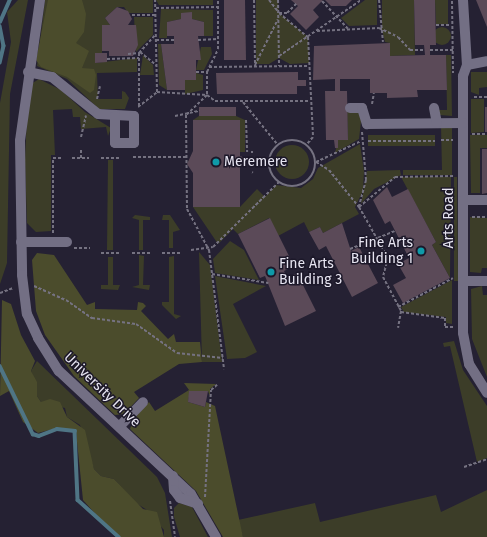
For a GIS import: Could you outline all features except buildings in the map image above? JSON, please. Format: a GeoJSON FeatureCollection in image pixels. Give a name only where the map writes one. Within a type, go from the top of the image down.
{"type":"FeatureCollection","features":[{"type":"Feature","properties":{"kind":"street","name":"University Drive"},"geometry":{"type":"LineString","coordinates":[[40,0],[28,72],[20,141],[21,242],[25,302],[38,338],[59,371],[120,426],[201,504],[216,537]]}},
{"type":"Feature","properties":{"kind":"street","name":"Arts Road"},"geometry":{"type":"LineString","coordinates":[[463,0],[466,65],[463,97],[463,281],[465,354],[487,393]]}},
{"type":"Feature","properties":{"kind":"street"},"geometry":{"type":"LineString","coordinates":[[466,65],[487,61]]}},
{"type":"Feature","properties":{"kind":"street"},"geometry":{"type":"LineString","coordinates":[[28,72],[52,77],[94,112],[115,116]]}},
{"type":"Feature","properties":{"kind":"street"},"geometry":{"type":"LineString","coordinates":[[350,108],[362,108],[365,112],[367,124],[463,123]]}},
{"type":"Feature","properties":{"kind":"street"},"geometry":{"type":"LineString","coordinates":[[434,108],[437,123]]}},
{"type":"Feature","properties":{"kind":"street"},"geometry":{"type":"LineString","coordinates":[[463,200],[487,200]]}},
{"type":"Feature","properties":{"kind":"street"},"geometry":{"type":"LineString","coordinates":[[21,242],[70,245]]}},
{"type":"Feature","properties":{"kind":"street"},"geometry":{"type":"LineString","coordinates":[[463,281],[487,281]]}},
{"type":"Feature","properties":{"kind":"street"},"geometry":{"type":"LineString","coordinates":[[120,426],[143,402]]}},
{"type":"Feature","properties":{"kind":"path"},"geometry":{"type":"LineString","coordinates":[[154,0],[156,8],[157,92]]}},
{"type":"Feature","properties":{"kind":"path"},"geometry":{"type":"LineString","coordinates":[[218,0],[218,49],[207,72],[207,95],[186,115],[186,174],[187,209],[209,250],[224,358],[224,369]]}},
{"type":"Feature","properties":{"kind":"path"},"geometry":{"type":"LineString","coordinates":[[254,0],[255,66]]}},
{"type":"Feature","properties":{"kind":"path"},"geometry":{"type":"LineString","coordinates":[[269,0],[278,13],[308,37],[313,137],[307,144]]}},
{"type":"Feature","properties":{"kind":"path"},"geometry":{"type":"LineString","coordinates":[[278,0],[279,66]]}},
{"type":"Feature","properties":{"kind":"path"},"geometry":{"type":"LineString","coordinates":[[279,56],[360,0]]}},
{"type":"Feature","properties":{"kind":"path"},"geometry":{"type":"LineString","coordinates":[[379,0],[379,28],[383,42]]}},
{"type":"Feature","properties":{"kind":"path"},"geometry":{"type":"LineString","coordinates":[[452,0],[451,25],[453,79]]}},
{"type":"Feature","properties":{"kind":"path"},"geometry":{"type":"LineString","coordinates":[[322,1],[349,30]]}},
{"type":"Feature","properties":{"kind":"path"},"geometry":{"type":"LineString","coordinates":[[278,13],[287,13],[296,4]]}},
{"type":"Feature","properties":{"kind":"path"},"geometry":{"type":"LineString","coordinates":[[156,8],[218,7]]}},
{"type":"Feature","properties":{"kind":"path"},"geometry":{"type":"LineString","coordinates":[[132,15],[156,15]]}},
{"type":"Feature","properties":{"kind":"path"},"geometry":{"type":"LineString","coordinates":[[255,66],[279,18]]}},
{"type":"Feature","properties":{"kind":"path"},"geometry":{"type":"LineString","coordinates":[[436,26],[451,25]]}},
{"type":"Feature","properties":{"kind":"path"},"geometry":{"type":"LineString","coordinates":[[317,31],[379,28],[398,37],[410,50],[424,50]]}},
{"type":"Feature","properties":{"kind":"path"},"geometry":{"type":"LineString","coordinates":[[139,106],[139,53],[156,34]]}},
{"type":"Feature","properties":{"kind":"path"},"geometry":{"type":"LineString","coordinates":[[156,40],[174,40]]}},
{"type":"Feature","properties":{"kind":"path"},"geometry":{"type":"LineString","coordinates":[[198,40],[218,40]]}},
{"type":"Feature","properties":{"kind":"path"},"geometry":{"type":"LineString","coordinates":[[430,50],[453,50]]}},
{"type":"Feature","properties":{"kind":"path"},"geometry":{"type":"LineString","coordinates":[[128,54],[139,53],[156,66]]}},
{"type":"Feature","properties":{"kind":"path"},"geometry":{"type":"LineString","coordinates":[[107,59],[139,58]]}},
{"type":"Feature","properties":{"kind":"path"},"geometry":{"type":"LineString","coordinates":[[209,66],[309,66]]}},
{"type":"Feature","properties":{"kind":"path"},"geometry":{"type":"LineString","coordinates":[[196,72],[207,72]]}},
{"type":"Feature","properties":{"kind":"path"},"geometry":{"type":"LineString","coordinates":[[92,105],[100,86]]}},
{"type":"Feature","properties":{"kind":"path"},"geometry":{"type":"LineString","coordinates":[[134,111],[157,92],[207,95],[215,101],[310,101]]}},
{"type":"Feature","properties":{"kind":"path"},"geometry":{"type":"LineString","coordinates":[[359,207],[366,180],[361,141],[361,117],[374,93]]}},
{"type":"Feature","properties":{"kind":"path"},"geometry":{"type":"LineString","coordinates":[[463,97],[487,97]]}},
{"type":"Feature","properties":{"kind":"path"},"geometry":{"type":"LineString","coordinates":[[243,102],[277,144]]}},
{"type":"Feature","properties":{"kind":"path"},"geometry":{"type":"LineString","coordinates":[[175,116],[199,112]]}},
{"type":"Feature","properties":{"kind":"path"},"geometry":{"type":"LineString","coordinates":[[81,136],[87,114]]}},
{"type":"Feature","properties":{"kind":"path"},"geometry":{"type":"LineString","coordinates":[[246,120],[247,152]]}},
{"type":"Feature","properties":{"kind":"path"},"geometry":{"type":"LineString","coordinates":[[469,134],[487,134]]}},
{"type":"Feature","properties":{"kind":"path"},"geometry":{"type":"LineString","coordinates":[[361,141],[316,162],[306,182],[291,186],[279,182],[269,166],[272,150],[277,144],[292,139],[307,144],[316,162],[329,170],[359,207],[388,258],[383,277],[401,311],[445,318],[445,327],[453,327]]}},
{"type":"Feature","properties":{"kind":"path"},"geometry":{"type":"LineString","coordinates":[[368,141],[435,140]]}},
{"type":"Feature","properties":{"kind":"path"},"geometry":{"type":"LineString","coordinates":[[441,140],[453,140]]}},
{"type":"Feature","properties":{"kind":"path"},"geometry":{"type":"LineString","coordinates":[[81,149],[81,158]]}},
{"type":"Feature","properties":{"kind":"path"},"geometry":{"type":"LineString","coordinates":[[186,151],[189,154]]}},
{"type":"Feature","properties":{"kind":"path"},"geometry":{"type":"LineString","coordinates":[[133,157],[186,157]]}},
{"type":"Feature","properties":{"kind":"path"},"geometry":{"type":"LineString","coordinates":[[47,233],[53,233],[53,158],[63,158]]}},
{"type":"Feature","properties":{"kind":"path"},"geometry":{"type":"LineString","coordinates":[[72,158],[90,158]]}},
{"type":"Feature","properties":{"kind":"path"},"geometry":{"type":"LineString","coordinates":[[101,158],[120,158]]}},
{"type":"Feature","properties":{"kind":"path"},"geometry":{"type":"LineString","coordinates":[[186,174],[190,172]]}},
{"type":"Feature","properties":{"kind":"path"},"geometry":{"type":"LineString","coordinates":[[359,207],[395,177],[463,176]]}},
{"type":"Feature","properties":{"kind":"path"},"geometry":{"type":"LineString","coordinates":[[191,250],[209,250],[279,182]]}},
{"type":"Feature","properties":{"kind":"path"},"geometry":{"type":"LineString","coordinates":[[463,217],[487,217]]}},
{"type":"Feature","properties":{"kind":"path"},"geometry":{"type":"LineString","coordinates":[[350,250],[395,231]]}},
{"type":"Feature","properties":{"kind":"path"},"geometry":{"type":"LineString","coordinates":[[70,245],[90,248]]}},
{"type":"Feature","properties":{"kind":"path"},"geometry":{"type":"LineString","coordinates":[[101,253],[120,253]]}},
{"type":"Feature","properties":{"kind":"path"},"geometry":{"type":"LineString","coordinates":[[132,253],[150,253]]}},
{"type":"Feature","properties":{"kind":"path"},"geometry":{"type":"LineString","coordinates":[[162,253],[180,253]]}},
{"type":"Feature","properties":{"kind":"path"},"geometry":{"type":"LineString","coordinates":[[212,274],[268,282]]}},
{"type":"Feature","properties":{"kind":"path"},"geometry":{"type":"LineString","coordinates":[[398,307],[453,278]]}},
{"type":"Feature","properties":{"kind":"path"},"geometry":{"type":"LineString","coordinates":[[31,279],[30,285],[59,296],[92,318],[136,324],[177,352],[224,358]]}},
{"type":"Feature","properties":{"kind":"path"},"geometry":{"type":"LineString","coordinates":[[0,294],[16,287]]}},
{"type":"Feature","properties":{"kind":"path"},"geometry":{"type":"LineString","coordinates":[[398,328],[401,311]]}},
{"type":"Feature","properties":{"kind":"path"},"geometry":{"type":"LineString","coordinates":[[201,504],[211,390],[217,385]]}},
{"type":"Feature","properties":{"kind":"path"},"geometry":{"type":"LineString","coordinates":[[464,467],[487,459]]}},
{"type":"Feature","properties":{"kind":"green space"},"geometry":{"type":"Polygon","coordinates":[[[18,0],[28,0],[10,94],[7,263],[0,284],[0,103],[11,42],[7,12],[18,0]]]}},
{"type":"Feature","properties":{"kind":"green space"},"geometry":{"type":"Polygon","coordinates":[[[45,0],[153,0],[153,13],[128,13],[124,7],[117,7],[105,18],[110,25],[102,25],[102,53],[95,53],[95,63],[137,58],[137,72],[97,73],[98,99],[122,99],[122,91],[125,92],[129,98],[125,109],[99,109],[67,79],[37,66],[45,0]]]}},
{"type":"Feature","properties":{"kind":"green space"},"geometry":{"type":"Polygon","coordinates":[[[48,0],[82,0],[86,14],[84,32],[76,43],[89,51],[82,68],[94,69],[96,75],[94,90],[90,93],[67,77],[41,67],[36,60],[48,0]]]}},
{"type":"Feature","properties":{"kind":"green space"},"geometry":{"type":"Polygon","coordinates":[[[156,0],[213,0],[213,5],[159,5],[156,0]]]}},
{"type":"Feature","properties":{"kind":"green space"},"geometry":{"type":"Polygon","coordinates":[[[256,0],[278,0],[279,13],[308,37],[309,63],[290,64],[279,58],[269,64],[256,64],[256,0]]]}},
{"type":"Feature","properties":{"kind":"green space"},"geometry":{"type":"Polygon","coordinates":[[[365,0],[377,0],[377,25],[349,26],[341,18],[365,0]]]}},
{"type":"Feature","properties":{"kind":"green space"},"geometry":{"type":"Polygon","coordinates":[[[382,0],[414,0],[415,55],[390,56],[390,43],[385,42],[382,30],[382,0]]]}},
{"type":"Feature","properties":{"kind":"green space"},"geometry":{"type":"Polygon","coordinates":[[[435,0],[448,0],[448,24],[436,24],[435,0]]]}},
{"type":"Feature","properties":{"kind":"green space"},"geometry":{"type":"Polygon","coordinates":[[[161,9],[213,10],[213,36],[204,36],[204,22],[192,19],[192,13],[181,13],[181,19],[167,22],[167,38],[159,38],[161,9]]]}},
{"type":"Feature","properties":{"kind":"green space"},"geometry":{"type":"Polygon","coordinates":[[[134,17],[153,17],[153,35],[136,52],[134,17]]]}},
{"type":"Feature","properties":{"kind":"green space"},"geometry":{"type":"Polygon","coordinates":[[[442,27],[448,30],[451,36],[448,42],[442,45],[436,42],[433,36],[436,30],[442,27]]]}},
{"type":"Feature","properties":{"kind":"green space"},"geometry":{"type":"Polygon","coordinates":[[[158,44],[161,44],[167,90],[159,85],[158,44]]]}},
{"type":"Feature","properties":{"kind":"green space"},"geometry":{"type":"Polygon","coordinates":[[[201,47],[211,47],[212,54],[204,70],[196,70],[201,47]]]}},
{"type":"Feature","properties":{"kind":"green space"},"geometry":{"type":"Polygon","coordinates":[[[143,55],[153,65],[154,75],[140,75],[143,55]]]}},
{"type":"Feature","properties":{"kind":"green space"},"geometry":{"type":"Polygon","coordinates":[[[446,55],[451,55],[452,116],[440,115],[438,110],[447,110],[446,55]]]}},
{"type":"Feature","properties":{"kind":"green space"},"geometry":{"type":"Polygon","coordinates":[[[471,72],[487,72],[487,87],[479,88],[479,95],[471,92],[471,72]]]}},
{"type":"Feature","properties":{"kind":"green space"},"geometry":{"type":"Polygon","coordinates":[[[196,73],[203,75],[203,90],[185,94],[185,80],[196,80],[196,73]]]}},
{"type":"Feature","properties":{"kind":"green space"},"geometry":{"type":"Polygon","coordinates":[[[39,79],[61,90],[85,112],[111,128],[108,136],[106,127],[81,129],[80,117],[73,117],[72,109],[53,110],[55,155],[51,155],[51,231],[36,232],[27,223],[25,160],[28,93],[31,84],[39,79]]]}},
{"type":"Feature","properties":{"kind":"green space"},"geometry":{"type":"Polygon","coordinates":[[[471,99],[484,99],[484,132],[471,133],[471,99]]]}},
{"type":"Feature","properties":{"kind":"green space"},"geometry":{"type":"Polygon","coordinates":[[[347,111],[362,113],[359,139],[335,153],[338,140],[348,140],[347,111]]]}},
{"type":"Feature","properties":{"kind":"green space"},"geometry":{"type":"Polygon","coordinates":[[[199,116],[236,116],[245,120],[245,152],[240,152],[240,120],[193,120],[199,116]]]}},
{"type":"Feature","properties":{"kind":"green space"},"geometry":{"type":"Polygon","coordinates":[[[441,126],[452,126],[452,175],[403,175],[403,170],[442,170],[441,126]]]}},
{"type":"Feature","properties":{"kind":"green space"},"geometry":{"type":"Polygon","coordinates":[[[368,135],[435,135],[435,146],[368,146],[368,135]]]}},
{"type":"Feature","properties":{"kind":"green space"},"geometry":{"type":"Polygon","coordinates":[[[470,135],[487,135],[487,148],[480,148],[480,193],[471,193],[470,135]]]}},
{"type":"Feature","properties":{"kind":"green space"},"geometry":{"type":"Polygon","coordinates":[[[360,144],[364,171],[363,191],[355,207],[359,214],[323,233],[320,227],[309,232],[304,222],[278,236],[269,218],[238,234],[233,229],[218,244],[193,207],[240,207],[257,189],[265,197],[276,185],[301,188],[313,179],[318,168],[360,144]]]}},
{"type":"Feature","properties":{"kind":"green space"},"geometry":{"type":"Polygon","coordinates":[[[289,145],[295,145],[299,146],[306,152],[309,162],[308,169],[302,176],[295,179],[289,179],[285,178],[278,172],[275,165],[275,159],[276,155],[282,148],[289,145]]]}},
{"type":"Feature","properties":{"kind":"green space"},"geometry":{"type":"Polygon","coordinates":[[[108,160],[113,160],[113,250],[107,250],[108,160]]]}},
{"type":"Feature","properties":{"kind":"green space"},"geometry":{"type":"Polygon","coordinates":[[[400,170],[401,175],[374,189],[361,204],[367,171],[400,170]]]}},
{"type":"Feature","properties":{"kind":"green space"},"geometry":{"type":"Polygon","coordinates":[[[401,177],[451,177],[450,278],[432,245],[436,242],[401,177]]]}},
{"type":"Feature","properties":{"kind":"green space"},"geometry":{"type":"Polygon","coordinates":[[[454,177],[457,177],[458,281],[454,281],[454,177]]]}},
{"type":"Feature","properties":{"kind":"green space"},"geometry":{"type":"Polygon","coordinates":[[[135,215],[150,217],[150,220],[143,220],[143,250],[139,250],[139,220],[132,218],[135,215]]]}},
{"type":"Feature","properties":{"kind":"green space"},"geometry":{"type":"Polygon","coordinates":[[[163,215],[170,215],[180,230],[173,232],[173,248],[169,248],[169,220],[162,220],[163,215]]]}},
{"type":"Feature","properties":{"kind":"green space"},"geometry":{"type":"Polygon","coordinates":[[[470,217],[487,218],[487,268],[482,268],[481,273],[470,272],[470,217]]]}},
{"type":"Feature","properties":{"kind":"green space"},"geometry":{"type":"Polygon","coordinates":[[[230,241],[244,250],[259,280],[215,273],[213,259],[230,241]]]}},
{"type":"Feature","properties":{"kind":"green space"},"geometry":{"type":"Polygon","coordinates":[[[199,252],[210,265],[222,362],[202,362],[199,252]]]}},
{"type":"Feature","properties":{"kind":"green space"},"geometry":{"type":"Polygon","coordinates":[[[37,253],[54,255],[87,305],[95,302],[95,309],[137,310],[138,302],[143,303],[146,306],[141,311],[168,339],[174,334],[176,342],[200,342],[202,362],[179,364],[134,392],[139,398],[124,414],[115,415],[74,376],[45,335],[36,311],[32,260],[37,253]]]}},
{"type":"Feature","properties":{"kind":"green space"},"geometry":{"type":"Polygon","coordinates":[[[139,255],[144,256],[143,285],[150,285],[149,290],[132,287],[139,285],[139,255]]]}},
{"type":"Feature","properties":{"kind":"green space"},"geometry":{"type":"Polygon","coordinates":[[[174,256],[174,314],[181,316],[176,319],[162,305],[162,302],[169,302],[169,257],[174,256]]]}},
{"type":"Feature","properties":{"kind":"green space"},"geometry":{"type":"Polygon","coordinates":[[[108,257],[113,257],[113,285],[120,285],[118,290],[101,289],[101,285],[108,285],[108,257]]]}},
{"type":"Feature","properties":{"kind":"green space"},"geometry":{"type":"Polygon","coordinates":[[[215,276],[266,286],[233,304],[257,352],[245,358],[227,359],[215,276]]]}},
{"type":"Feature","properties":{"kind":"green space"},"geometry":{"type":"Polygon","coordinates":[[[452,280],[452,324],[446,323],[446,317],[404,312],[401,307],[452,280]]]}},
{"type":"Feature","properties":{"kind":"green space"},"geometry":{"type":"Polygon","coordinates":[[[482,286],[483,295],[487,295],[487,377],[472,339],[471,289],[482,286]]]}},
{"type":"Feature","properties":{"kind":"green space"},"geometry":{"type":"Polygon","coordinates":[[[2,300],[11,304],[21,335],[35,361],[31,371],[37,382],[37,396],[41,402],[50,399],[60,402],[67,417],[85,430],[94,469],[101,476],[114,479],[143,509],[157,512],[164,537],[116,537],[83,500],[76,432],[53,429],[38,433],[23,422],[9,391],[0,396],[2,300]]]}},
{"type":"Feature","properties":{"kind":"green space"},"geometry":{"type":"Polygon","coordinates":[[[454,341],[463,370],[487,406],[487,458],[477,462],[450,346],[444,347],[443,343],[454,341]]]}},
{"type":"Feature","properties":{"kind":"green space"},"geometry":{"type":"Polygon","coordinates":[[[37,361],[157,477],[165,493],[172,537],[164,537],[164,530],[147,510],[136,503],[114,479],[101,476],[94,469],[80,425],[67,417],[65,408],[41,402],[37,396],[37,386],[31,371],[37,361]]]}},
{"type":"Feature","properties":{"kind":"green space"},"geometry":{"type":"Polygon","coordinates":[[[184,383],[216,384],[210,389],[210,396],[208,391],[190,391],[188,402],[205,407],[206,402],[215,406],[243,537],[223,537],[196,491],[130,429],[133,420],[149,402],[155,411],[189,390],[184,383]]]}},
{"type":"Feature","properties":{"kind":"green space"},"geometry":{"type":"Polygon","coordinates":[[[487,490],[487,537],[243,537],[238,520],[315,503],[320,522],[436,495],[441,512],[487,490]]]}},
{"type":"Feature","properties":{"kind":"green space"},"geometry":{"type":"Polygon","coordinates":[[[179,503],[192,507],[208,537],[180,537],[174,517],[174,508],[179,503]]]}},
{"type":"Feature","properties":{"kind":"waterway"},"geometry":{"type":"LineString","coordinates":[[0,22],[10,0]]}},
{"type":"Feature","properties":{"kind":"waterway"},"geometry":{"type":"LineString","coordinates":[[0,26],[4,46],[0,63]]}},
{"type":"Feature","properties":{"kind":"waterway"},"geometry":{"type":"LineString","coordinates":[[0,366],[33,434],[39,436],[57,429],[75,431],[78,500],[119,537]]}},
{"type":"Feature","properties":{"kind":"place","name":"Meremere"},"geometry":{"type":"Point","coordinates":[216,162]}},
{"type":"Feature","properties":{"kind":"place","name":"Fine Arts Building 1"},"geometry":{"type":"Point","coordinates":[421,251]}},
{"type":"Feature","properties":{"kind":"place","name":"Fine Arts Building 3"},"geometry":{"type":"Point","coordinates":[271,272]}}]}
